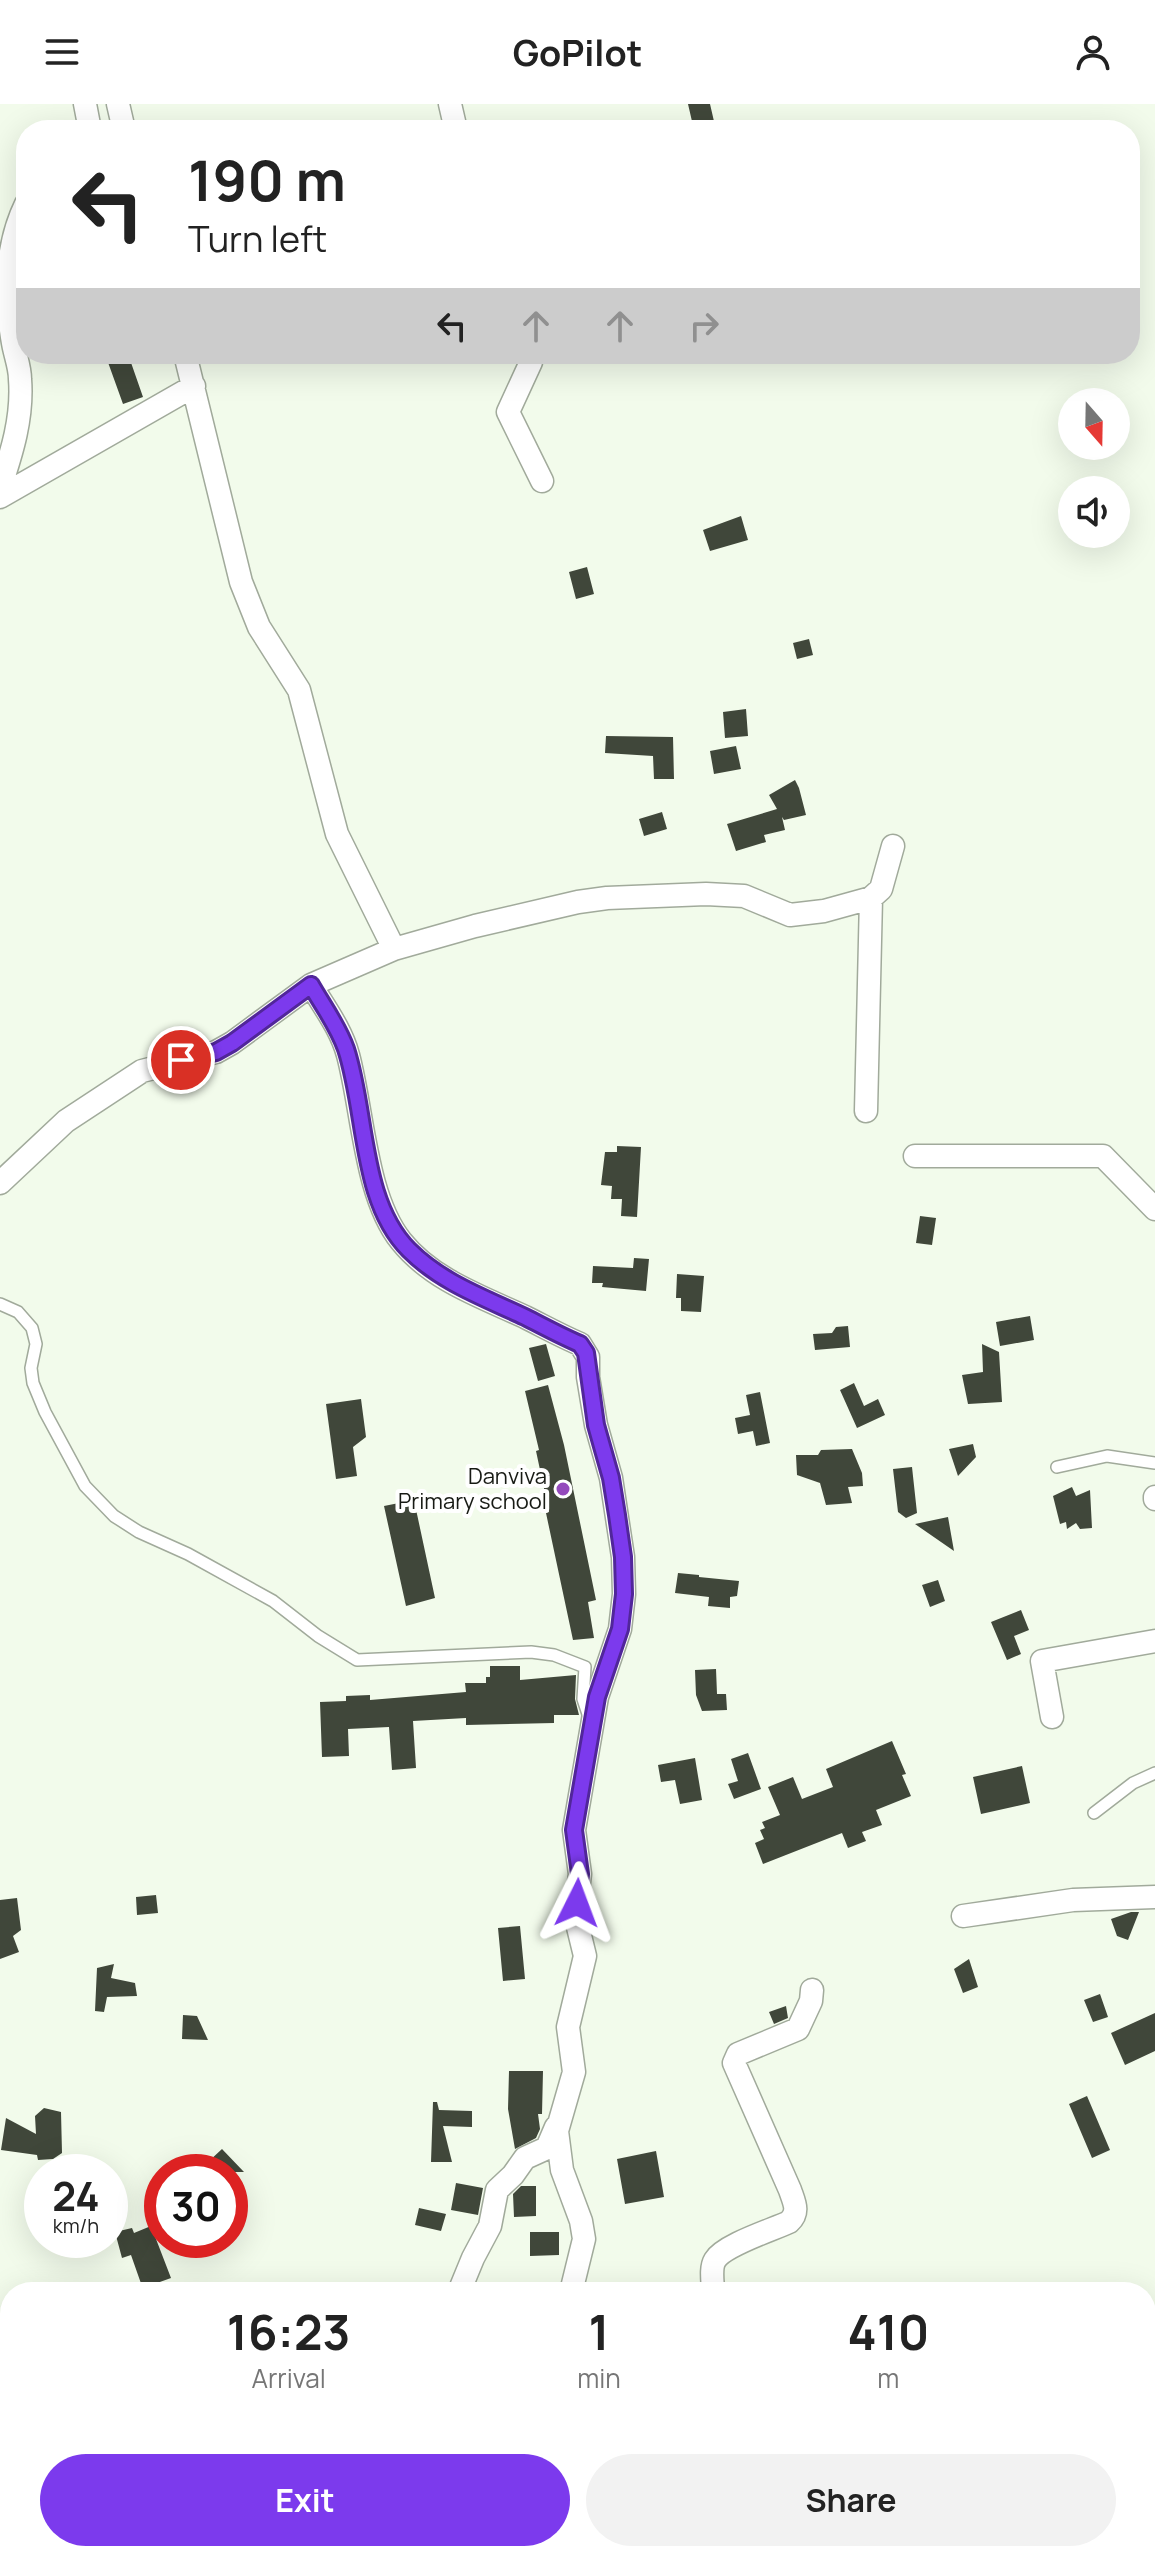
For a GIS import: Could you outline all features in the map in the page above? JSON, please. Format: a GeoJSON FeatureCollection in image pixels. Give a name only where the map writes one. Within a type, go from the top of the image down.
{"type":"FeatureCollection","features":[{"type":"Feature","properties":{"kind":"street"},"geometry":{"type":"LineString","coordinates":[[16,232],[4,296],[16,358]]}},
{"type":"Feature","properties":{"kind":"street"},"geometry":{"type":"LineString","coordinates":[[0,488],[14,449],[19,416],[17,364]]}},
{"type":"Feature","properties":{"kind":"street"},"geometry":{"type":"LineString","coordinates":[[188,364],[241,582],[259,627],[299,690],[337,834],[394,949]]}},
{"type":"Feature","properties":{"kind":"street"},"geometry":{"type":"LineString","coordinates":[[530,364],[508,412],[542,481]]}},
{"type":"Feature","properties":{"kind":"street"},"geometry":{"type":"LineString","coordinates":[[0,497],[194,386]]}},
{"type":"Feature","properties":{"kind":"street"},"geometry":{"type":"LineString","coordinates":[[0,1183],[66,1121],[142,1071],[216,1052],[311,985],[394,949],[475,926],[607,898],[706,894],[744,896],[798,916],[871,898],[881,889],[893,846]]}},
{"type":"Feature","properties":{"kind":"street"},"geometry":{"type":"LineString","coordinates":[[866,1111],[871,898]]}},
{"type":"Feature","properties":{"kind":"street"},"geometry":{"type":"LineString","coordinates":[[311,985],[347,1051],[373,1184],[387,1220],[400,1239],[410,1251],[453,1283],[580,1344],[586,1353],[596,1425],[611,1478],[623,1557],[624,1594],[620,1629],[597,1697],[574,1830],[580,1874],[575,1915],[585,1956],[568,2027],[575,2067],[547,2148],[525,2158],[497,2190],[490,2226],[463,2282]]}},
{"type":"Feature","properties":{"kind":"street"},"geometry":{"type":"LineString","coordinates":[[915,1156],[1103,1156],[1155,1209]]}},
{"type":"Feature","properties":{"kind":"street"},"geometry":{"type":"LineString","coordinates":[[1052,1717],[1042,1661],[1155,1641]]}},
{"type":"Feature","properties":{"kind":"street"},"geometry":{"type":"LineString","coordinates":[[963,1916],[1073,1900],[1155,1897]]}},
{"type":"Feature","properties":{"kind":"street"},"geometry":{"type":"LineString","coordinates":[[713,2282],[716,2258],[732,2247],[789,2222],[795,2215],[796,2206],[790,2190],[736,2068],[735,2057],[798,2029],[811,2001],[812,1990]]}},
{"type":"Feature","properties":{"kind":"street"},"geometry":{"type":"LineString","coordinates":[[559,2119],[557,2146],[584,2239],[573,2282]]}},
{"type":"Feature","properties":{"kind":"lane"},"geometry":{"type":"LineString","coordinates":[[0,1304],[18,1312],[32,1328],[36,1344],[31,1368],[33,1383],[45,1412],[85,1486],[114,1516],[273,1601],[318,1636],[357,1660],[531,1652],[554,1655],[585,1667],[583,1699],[593,1731]]}},
{"type":"Feature","properties":{"kind":"lane"},"geometry":{"type":"LineString","coordinates":[[1057,1467],[1107,1456],[1155,1463]]}},
{"type":"Feature","properties":{"kind":"lane"},"geometry":{"type":"LineString","coordinates":[[1094,1813],[1133,1783],[1155,1773]]}},
{"type":"Feature","properties":{"kind":"building"},"geometry":{"type":"Polygon","coordinates":[[[688,104],[710,104],[714,120],[692,120],[688,104]]]}},
{"type":"Feature","properties":{"kind":"building"},"geometry":{"type":"Polygon","coordinates":[[[109,364],[131,364],[143,397],[123,404],[109,364]]]}},
{"type":"Feature","properties":{"kind":"building"},"geometry":{"type":"Polygon","coordinates":[[[741,516],[748,540],[710,551],[703,530],[741,516]]]}},
{"type":"Feature","properties":{"kind":"building"},"geometry":{"type":"Polygon","coordinates":[[[587,567],[594,594],[576,599],[569,572],[587,567]]]}},
{"type":"Feature","properties":{"kind":"building"},"geometry":{"type":"Polygon","coordinates":[[[809,639],[813,655],[797,659],[793,643],[809,639]]]}},
{"type":"Feature","properties":{"kind":"building"},"geometry":{"type":"Polygon","coordinates":[[[746,709],[748,736],[725,738],[723,712],[746,709]]]}},
{"type":"Feature","properties":{"kind":"building"},"geometry":{"type":"Polygon","coordinates":[[[606,736],[673,737],[674,779],[654,779],[653,756],[605,753],[606,736]]]}},
{"type":"Feature","properties":{"kind":"building"},"geometry":{"type":"Polygon","coordinates":[[[736,746],[741,769],[714,774],[710,751],[736,746]]]}},
{"type":"Feature","properties":{"kind":"building"},"geometry":{"type":"Polygon","coordinates":[[[795,780],[806,815],[784,820],[782,817],[785,830],[764,835],[766,842],[736,851],[727,824],[777,809],[769,795],[795,780]]]}},
{"type":"Feature","properties":{"kind":"building"},"geometry":{"type":"Polygon","coordinates":[[[662,812],[667,829],[644,836],[639,819],[662,812]]]}},
{"type":"Feature","properties":{"kind":"building"},"geometry":{"type":"Polygon","coordinates":[[[617,1146],[641,1147],[637,1217],[621,1216],[622,1199],[611,1199],[612,1186],[601,1185],[605,1152],[617,1152],[617,1146]]]}},
{"type":"Feature","properties":{"kind":"building"},"geometry":{"type":"Polygon","coordinates":[[[920,1216],[936,1218],[932,1245],[916,1243],[920,1216]]]}},
{"type":"Feature","properties":{"kind":"building"},"geometry":{"type":"Polygon","coordinates":[[[634,1258],[649,1259],[646,1291],[602,1287],[603,1283],[592,1283],[593,1266],[633,1268],[634,1258]]]}},
{"type":"Feature","properties":{"kind":"building"},"geometry":{"type":"Polygon","coordinates":[[[677,1274],[704,1276],[701,1312],[681,1311],[681,1298],[676,1298],[677,1274]]]}},
{"type":"Feature","properties":{"kind":"building"},"geometry":{"type":"Polygon","coordinates":[[[1030,1316],[1034,1340],[1000,1346],[996,1322],[1030,1316]]]}},
{"type":"Feature","properties":{"kind":"building"},"geometry":{"type":"Polygon","coordinates":[[[848,1326],[850,1347],[815,1350],[813,1334],[832,1333],[836,1327],[848,1326]]]}},
{"type":"Feature","properties":{"kind":"building"},"geometry":{"type":"Polygon","coordinates":[[[546,1344],[555,1376],[538,1381],[529,1348],[546,1344]]]}},
{"type":"Feature","properties":{"kind":"building"},"geometry":{"type":"Polygon","coordinates":[[[982,1344],[999,1352],[1002,1402],[968,1404],[962,1375],[983,1372],[982,1344]]]}},
{"type":"Feature","properties":{"kind":"building"},"geometry":{"type":"Polygon","coordinates":[[[854,1383],[864,1406],[878,1399],[885,1415],[857,1428],[840,1390],[854,1383]]]}},
{"type":"Feature","properties":{"kind":"building"},"geometry":{"type":"Polygon","coordinates":[[[548,1385],[564,1445],[596,1600],[588,1602],[594,1638],[573,1640],[546,1513],[549,1512],[536,1451],[539,1450],[525,1391],[548,1385]]]}},
{"type":"Feature","properties":{"kind":"building"},"geometry":{"type":"Polygon","coordinates":[[[760,1392],[770,1443],[756,1446],[753,1431],[738,1434],[735,1418],[750,1415],[746,1395],[760,1392]]]}},
{"type":"Feature","properties":{"kind":"building"},"geometry":{"type":"Polygon","coordinates":[[[361,1399],[366,1437],[353,1447],[357,1476],[336,1479],[326,1404],[361,1399]]]}},
{"type":"Feature","properties":{"kind":"building"},"geometry":{"type":"Polygon","coordinates":[[[973,1444],[976,1457],[958,1476],[949,1449],[973,1444]]]}},
{"type":"Feature","properties":{"kind":"building"},"geometry":{"type":"Polygon","coordinates":[[[852,1449],[862,1473],[863,1486],[848,1487],[852,1503],[826,1505],[820,1483],[797,1475],[796,1455],[852,1449]]]}},
{"type":"Feature","properties":{"kind":"building"},"geometry":{"type":"Polygon","coordinates":[[[912,1467],[917,1513],[906,1518],[898,1512],[893,1469],[912,1467]]]}},
{"type":"Feature","properties":{"kind":"building"},"geometry":{"type":"Polygon","coordinates":[[[1072,1487],[1076,1496],[1090,1490],[1092,1528],[1080,1529],[1076,1523],[1067,1529],[1066,1522],[1060,1524],[1053,1496],[1072,1487]]]}},
{"type":"Feature","properties":{"kind":"building"},"geometry":{"type":"Polygon","coordinates":[[[414,1500],[435,1598],[406,1606],[384,1506],[414,1500]]]}},
{"type":"Feature","properties":{"kind":"building"},"geometry":{"type":"Polygon","coordinates":[[[948,1517],[954,1551],[915,1524],[948,1517]]]}},
{"type":"Feature","properties":{"kind":"building"},"geometry":{"type":"Polygon","coordinates":[[[678,1573],[739,1581],[737,1596],[730,1597],[730,1608],[708,1606],[709,1597],[675,1593],[678,1573]]]}},
{"type":"Feature","properties":{"kind":"building"},"geometry":{"type":"Polygon","coordinates":[[[938,1580],[945,1601],[930,1607],[922,1585],[938,1580]]]}},
{"type":"Feature","properties":{"kind":"building"},"geometry":{"type":"Polygon","coordinates":[[[1021,1610],[1029,1630],[1014,1636],[1021,1654],[1007,1660],[991,1622],[1021,1610]]]}},
{"type":"Feature","properties":{"kind":"building"},"geometry":{"type":"Polygon","coordinates":[[[490,1666],[520,1666],[520,1680],[576,1675],[575,1699],[579,1715],[554,1715],[554,1723],[466,1725],[466,1718],[413,1721],[416,1768],[392,1770],[389,1727],[348,1729],[349,1756],[322,1757],[320,1702],[346,1701],[346,1696],[370,1695],[370,1700],[466,1692],[465,1683],[486,1683],[486,1677],[490,1677],[490,1666]]]}},
{"type":"Feature","properties":{"kind":"building"},"geometry":{"type":"Polygon","coordinates":[[[716,1669],[717,1694],[726,1694],[727,1710],[702,1711],[696,1695],[695,1670],[716,1669]]]}},
{"type":"Feature","properties":{"kind":"building"},"geometry":{"type":"Polygon","coordinates":[[[892,1741],[906,1774],[902,1775],[911,1796],[876,1810],[882,1825],[862,1832],[866,1841],[848,1848],[842,1833],[763,1864],[755,1843],[764,1839],[760,1830],[765,1828],[762,1822],[780,1815],[768,1787],[793,1777],[802,1799],[833,1787],[826,1769],[892,1741]]]}},
{"type":"Feature","properties":{"kind":"building"},"geometry":{"type":"Polygon","coordinates":[[[748,1753],[761,1789],[734,1799],[728,1784],[738,1781],[731,1759],[748,1753]]]}},
{"type":"Feature","properties":{"kind":"building"},"geometry":{"type":"Polygon","coordinates":[[[695,1758],[702,1800],[680,1804],[675,1780],[661,1782],[658,1765],[695,1758]]]}},
{"type":"Feature","properties":{"kind":"building"},"geometry":{"type":"Polygon","coordinates":[[[1022,1766],[1030,1803],[981,1814],[973,1777],[1022,1766]]]}},
{"type":"Feature","properties":{"kind":"building"},"geometry":{"type":"Polygon","coordinates":[[[156,1895],[158,1913],[137,1915],[136,1897],[156,1895]]]}},
{"type":"Feature","properties":{"kind":"building"},"geometry":{"type":"Polygon","coordinates":[[[17,1898],[21,1930],[13,1936],[19,1952],[0,1959],[0,1900],[17,1898]]]}},
{"type":"Feature","properties":{"kind":"building"},"geometry":{"type":"Polygon","coordinates":[[[1139,1912],[1128,1940],[1117,1936],[1111,1919],[1139,1912]]]}},
{"type":"Feature","properties":{"kind":"building"},"geometry":{"type":"Polygon","coordinates":[[[520,1926],[525,1979],[503,1981],[498,1928],[520,1926]]]}},
{"type":"Feature","properties":{"kind":"building"},"geometry":{"type":"Polygon","coordinates":[[[969,1959],[978,1987],[963,1993],[954,1969],[969,1959]]]}},
{"type":"Feature","properties":{"kind":"building"},"geometry":{"type":"Polygon","coordinates":[[[114,1964],[111,1978],[135,1983],[137,1996],[107,1997],[104,2012],[95,2011],[97,1968],[114,1964]]]}},
{"type":"Feature","properties":{"kind":"building"},"geometry":{"type":"Polygon","coordinates":[[[1100,1994],[1108,2017],[1093,2022],[1084,2000],[1100,1994]]]}},
{"type":"Feature","properties":{"kind":"building"},"geometry":{"type":"Polygon","coordinates":[[[786,2006],[788,2018],[774,2024],[769,2012],[786,2006]]]}},
{"type":"Feature","properties":{"kind":"building"},"geometry":{"type":"Polygon","coordinates":[[[1155,2013],[1155,2051],[1125,2065],[1111,2033],[1155,2013]]]}},
{"type":"Feature","properties":{"kind":"building"},"geometry":{"type":"Polygon","coordinates":[[[183,2015],[197,2016],[208,2040],[182,2039],[183,2015]]]}},
{"type":"Feature","properties":{"kind":"building"},"geometry":{"type":"Polygon","coordinates":[[[509,2071],[543,2071],[542,2114],[538,2114],[540,2129],[536,2138],[515,2149],[508,2109],[509,2071]]]}},
{"type":"Feature","properties":{"kind":"building"},"geometry":{"type":"Polygon","coordinates":[[[1087,2096],[1110,2150],[1092,2158],[1069,2104],[1087,2096]]]}},
{"type":"Feature","properties":{"kind":"building"},"geometry":{"type":"Polygon","coordinates":[[[433,2102],[437,2102],[439,2110],[472,2111],[472,2127],[443,2126],[452,2162],[431,2162],[433,2102]]]}},
{"type":"Feature","properties":{"kind":"building"},"geometry":{"type":"Polygon","coordinates":[[[44,2108],[61,2112],[62,2153],[30,2154],[1,2150],[6,2118],[36,2134],[35,2116],[44,2108]]]}},
{"type":"Feature","properties":{"kind":"building"},"geometry":{"type":"Polygon","coordinates":[[[656,2151],[664,2197],[625,2204],[617,2159],[656,2151]]]}},
{"type":"Feature","properties":{"kind":"building"},"geometry":{"type":"Polygon","coordinates":[[[456,2183],[483,2188],[478,2215],[451,2210],[456,2183]]]}},
{"type":"Feature","properties":{"kind":"building"},"geometry":{"type":"Polygon","coordinates":[[[521,2186],[536,2186],[536,2216],[514,2217],[513,2194],[521,2186]]]}},
{"type":"Feature","properties":{"kind":"building"},"geometry":{"type":"Polygon","coordinates":[[[419,2208],[446,2214],[441,2231],[415,2225],[419,2208]]]}},
{"type":"Feature","properties":{"kind":"building"},"geometry":{"type":"Polygon","coordinates":[[[132,2228],[134,2233],[144,2229],[144,2258],[163,2258],[171,2278],[160,2282],[140,2282],[131,2255],[128,2256],[128,2229],[132,2228]]]}},
{"type":"Feature","properties":{"kind":"building"},"geometry":{"type":"Polygon","coordinates":[[[530,2232],[559,2232],[559,2255],[530,2256],[530,2232]]]}},
{"type":"Feature","properties":{"kind":"place","name":"Danviva Primary school"},"geometry":{"type":"Point","coordinates":[563,1489]}},
{"type":"Feature","properties":{"kind":"route"},"geometry":{"type":"LineString","coordinates":[[181,1060],[216,1052],[232,1043],[311,985],[347,1051],[373,1184],[387,1220],[400,1239],[410,1251],[453,1283],[580,1344],[588,1357],[596,1425],[611,1478],[617,1515],[624,1594],[620,1629],[597,1697],[574,1830],[580,1869],[577,1903]]}}]}
